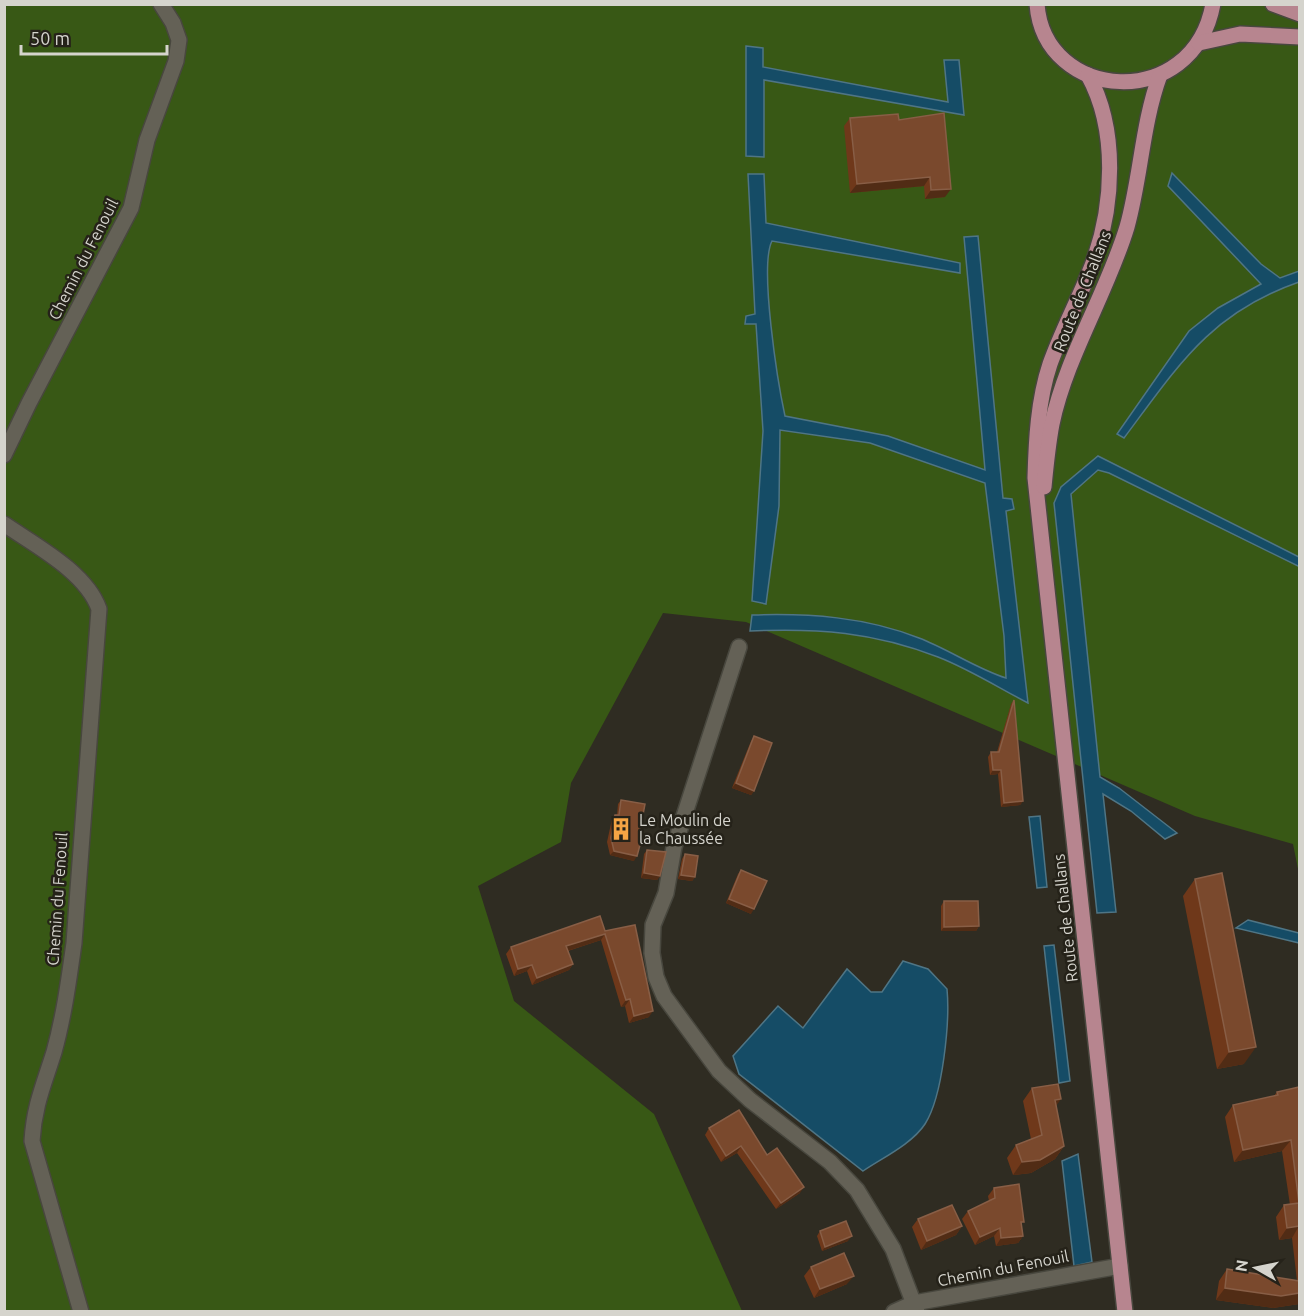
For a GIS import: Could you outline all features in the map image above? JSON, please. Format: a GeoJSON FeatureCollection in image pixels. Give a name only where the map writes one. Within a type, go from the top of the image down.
{"type":"FeatureCollection","features":[{"type":"Feature","properties":{"kind":"main road"},"geometry":{"type":"LineString","coordinates":[[1035,7],[1044,31],[1055,50],[1071,64],[1089,75],[1112,82],[1137,82],[1160,75],[1182,62],[1199,43],[1210,22],[1213,4]]}},
{"type":"Feature","properties":{"kind":"main road"},"geometry":{"type":"LineString","coordinates":[[1273,4],[1299,14]]}},
{"type":"Feature","properties":{"kind":"main road"},"geometry":{"type":"LineString","coordinates":[[1199,43],[1240,34],[1299,37]]}},
{"type":"Feature","properties":{"kind":"main road","name":"Route de Challans"},"geometry":{"type":"LineString","coordinates":[[1089,75],[1097,91],[1106,122],[1109,165],[1105,217],[1094,261],[1050,365],[1036,435],[1035,478],[1125,1311]]}},
{"type":"Feature","properties":{"kind":"main road","name":"Route de Challans"},"geometry":{"type":"LineString","coordinates":[[1040,520],[1052,423],[1079,343],[1116,261],[1136,188],[1148,114],[1160,75]]}},
{"type":"Feature","properties":{"kind":"street","name":"Chemin du Fenouil"},"geometry":{"type":"LineString","coordinates":[[4,455],[28,403],[132,207],[147,140],[176,61],[178,40],[173,23],[161,4]]}},
{"type":"Feature","properties":{"kind":"street","name":"Chemin du Fenouil"},"geometry":{"type":"LineString","coordinates":[[4,524],[80,578],[95,597],[99,609],[74,943],[67,996],[54,1052],[33,1114],[32,1141],[81,1311]]}},
{"type":"Feature","properties":{"kind":"street"},"geometry":{"type":"LineString","coordinates":[[738,647],[674,847],[666,893],[653,925],[652,953],[656,977],[664,996],[719,1071],[750,1100],[830,1162],[857,1190],[893,1249],[916,1307]]}},
{"type":"Feature","properties":{"kind":"street","name":"Chemin du Fenouil"},"geometry":{"type":"LineString","coordinates":[[894,1311],[1120,1266]]}},
{"type":"Feature","properties":{"kind":"green space"},"geometry":{"type":"Polygon","coordinates":[[[5,5],[1299,5],[1299,874],[1293,844],[1195,816],[746,622],[663,613],[571,783],[561,842],[478,886],[514,1001],[654,1114],[742,1311],[5,1312],[5,5]]]}},
{"type":"Feature","properties":{"kind":"water"},"geometry":{"type":"Polygon","coordinates":[[[746,46],[763,48],[763,67],[948,102],[944,60],[959,60],[964,115],[764,80],[764,157],[746,156],[746,46]]]}},
{"type":"Feature","properties":{"kind":"water"},"geometry":{"type":"Polygon","coordinates":[[[1172,173],[1261,264],[1280,278],[1299,271],[1299,282],[1242,309],[1219,326],[1180,365],[1124,438],[1117,434],[1189,331],[1218,308],[1261,284],[1168,186],[1172,173]]]}},
{"type":"Feature","properties":{"kind":"water"},"geometry":{"type":"Polygon","coordinates":[[[748,174],[764,174],[766,223],[960,263],[960,273],[772,241],[769,254],[769,299],[774,353],[785,416],[888,436],[985,470],[964,237],[978,236],[1003,498],[1012,499],[1014,509],[1006,511],[1028,703],[950,662],[891,642],[822,631],[750,631],[752,615],[816,616],[858,621],[919,638],[984,670],[1006,678],[1004,636],[985,483],[870,443],[780,430],[779,506],[766,604],[752,601],[763,431],[756,324],[745,324],[746,316],[755,314],[748,174]]]}},
{"type":"Feature","properties":{"kind":"water"},"geometry":{"type":"Polygon","coordinates":[[[1098,456],[1299,557],[1300,567],[1109,473],[1098,470],[1071,494],[1100,777],[1119,788],[1177,833],[1165,839],[1131,811],[1103,794],[1116,912],[1097,913],[1054,503],[1061,487],[1098,456]]]}},
{"type":"Feature","properties":{"kind":"water"},"geometry":{"type":"Polygon","coordinates":[[[1040,816],[1047,887],[1037,888],[1029,817],[1040,816]]]}},
{"type":"Feature","properties":{"kind":"water"},"geometry":{"type":"Polygon","coordinates":[[[1248,920],[1299,933],[1299,943],[1236,928],[1248,920]]]}},
{"type":"Feature","properties":{"kind":"water"},"geometry":{"type":"Polygon","coordinates":[[[1054,945],[1070,1081],[1059,1083],[1044,946],[1054,945]]]}},
{"type":"Feature","properties":{"kind":"water"},"geometry":{"type":"Polygon","coordinates":[[[903,961],[928,969],[947,989],[946,1038],[941,1077],[925,1124],[905,1144],[863,1171],[739,1074],[733,1056],[778,1006],[803,1028],[847,969],[871,992],[882,992],[903,961]]]}},
{"type":"Feature","properties":{"kind":"water"},"geometry":{"type":"Polygon","coordinates":[[[1078,1154],[1092,1262],[1074,1266],[1062,1161],[1078,1154]]]}},
{"type":"Feature","properties":{"kind":"building"},"geometry":{"type":"Polygon","coordinates":[[[944,113],[951,189],[931,190],[930,177],[857,184],[850,118],[898,114],[899,120],[944,113]]]}},
{"type":"Feature","properties":{"kind":"building"},"geometry":{"type":"Polygon","coordinates":[[[1014,700],[1023,801],[1004,803],[1001,770],[993,770],[991,752],[999,752],[1014,700]]]}},
{"type":"Feature","properties":{"kind":"building"},"geometry":{"type":"Polygon","coordinates":[[[754,736],[772,743],[754,791],[736,783],[754,736]]]}},
{"type":"Feature","properties":{"kind":"building","name":"Le Moulin de la Chaussée"},"geometry":{"type":"Polygon","coordinates":[[[621,800],[645,804],[640,830],[643,834],[637,856],[614,851],[611,838],[615,815],[619,815],[621,800]]]}},
{"type":"Feature","properties":{"kind":"building"},"geometry":{"type":"Polygon","coordinates":[[[647,850],[666,852],[660,876],[644,873],[647,850]]]}},
{"type":"Feature","properties":{"kind":"building"},"geometry":{"type":"Polygon","coordinates":[[[685,854],[698,856],[695,877],[681,875],[685,854]]]}},
{"type":"Feature","properties":{"kind":"building"},"geometry":{"type":"Polygon","coordinates":[[[741,870],[767,881],[754,909],[729,899],[741,870]]]}},
{"type":"Feature","properties":{"kind":"building"},"geometry":{"type":"Polygon","coordinates":[[[1222,873],[1256,1047],[1229,1052],[1195,879],[1222,873]]]}},
{"type":"Feature","properties":{"kind":"building"},"geometry":{"type":"Polygon","coordinates":[[[944,901],[978,901],[979,926],[944,927],[944,901]]]}},
{"type":"Feature","properties":{"kind":"building"},"geometry":{"type":"Polygon","coordinates":[[[600,916],[605,931],[635,925],[653,1011],[634,1016],[630,999],[626,1000],[605,934],[566,946],[573,964],[537,978],[532,965],[518,969],[511,947],[600,916]]]}},
{"type":"Feature","properties":{"kind":"building"},"geometry":{"type":"Polygon","coordinates":[[[1058,1084],[1061,1099],[1055,1100],[1064,1146],[1040,1160],[1022,1162],[1016,1145],[1042,1135],[1032,1088],[1058,1084]]]}},
{"type":"Feature","properties":{"kind":"building"},"geometry":{"type":"Polygon","coordinates":[[[1299,1087],[1299,1203],[1291,1140],[1243,1150],[1233,1105],[1278,1095],[1277,1092],[1299,1087]]]}},
{"type":"Feature","properties":{"kind":"building"},"geometry":{"type":"Polygon","coordinates":[[[739,1110],[767,1155],[777,1148],[804,1187],[781,1203],[741,1146],[726,1156],[709,1128],[739,1110]]]}},
{"type":"Feature","properties":{"kind":"building"},"geometry":{"type":"Polygon","coordinates":[[[1019,1184],[1024,1222],[1021,1222],[1023,1236],[1001,1238],[1000,1228],[980,1237],[968,1211],[995,1198],[994,1188],[1019,1184]]]}},
{"type":"Feature","properties":{"kind":"building"},"geometry":{"type":"Polygon","coordinates":[[[1299,1203],[1299,1226],[1287,1228],[1284,1205],[1299,1203]]]}},
{"type":"Feature","properties":{"kind":"building"},"geometry":{"type":"Polygon","coordinates":[[[952,1205],[962,1226],[927,1241],[918,1219],[952,1205]]]}},
{"type":"Feature","properties":{"kind":"building"},"geometry":{"type":"Polygon","coordinates":[[[846,1221],[852,1236],[825,1247],[820,1231],[846,1221]]]}},
{"type":"Feature","properties":{"kind":"building"},"geometry":{"type":"Polygon","coordinates":[[[844,1253],[854,1276],[820,1289],[811,1267],[844,1253]]]}},
{"type":"Feature","properties":{"kind":"building"},"geometry":{"type":"Polygon","coordinates":[[[1227,1269],[1299,1281],[1299,1293],[1281,1296],[1225,1288],[1227,1269]]]}},
{"type":"Feature","properties":{"kind":"place","name":"Le Moulin de la Chaussée"},"geometry":{"type":"Point","coordinates":[621,829]}}]}
